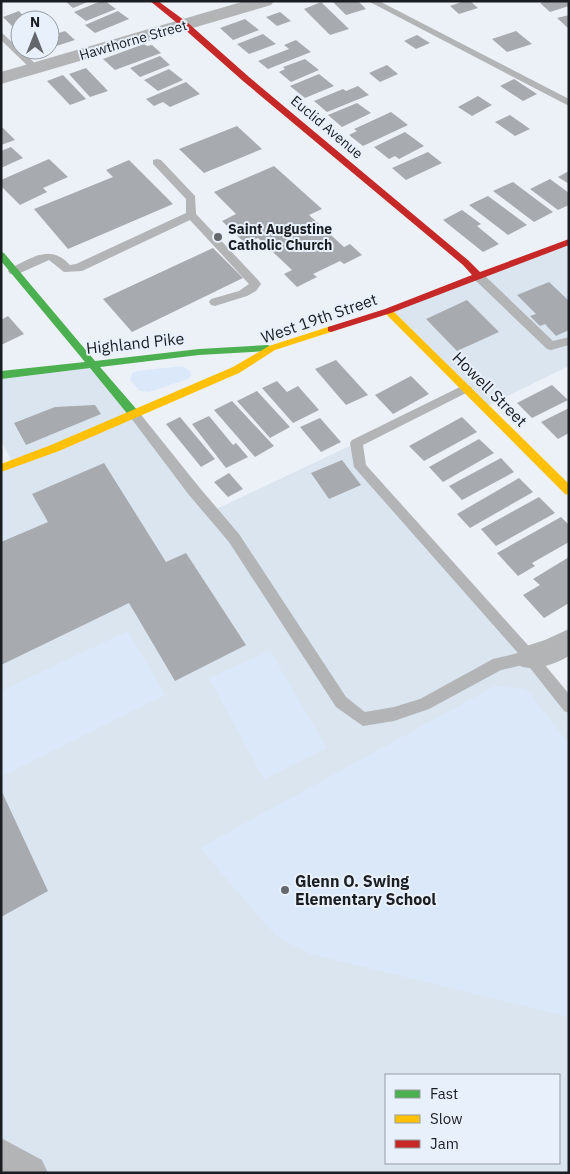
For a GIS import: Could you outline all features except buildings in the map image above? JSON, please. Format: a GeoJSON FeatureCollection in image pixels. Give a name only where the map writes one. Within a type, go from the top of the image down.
{"type":"FeatureCollection","features":[{"type":"Feature","properties":{"kind":"street","name":"Euclid Avenue"},"geometry":{"type":"LineString","coordinates":[[153,1],[185,25],[246,79],[466,263],[479,278]]}},
{"type":"Feature","properties":{"kind":"street","name":"Hawthorne Street"},"geometry":{"type":"LineString","coordinates":[[1,78],[265,1]]}},
{"type":"Feature","properties":{"kind":"street","name":"West 19th Street"},"geometry":{"type":"LineString","coordinates":[[1,468],[55,448],[236,370],[272,348],[388,311],[567,244]]}},
{"type":"Feature","properties":{"kind":"street"},"geometry":{"type":"LineString","coordinates":[[1,255],[134,414]]}},
{"type":"Feature","properties":{"kind":"street","name":"Howell Street"},"geometry":{"type":"LineString","coordinates":[[388,311],[569,491]]}},
{"type":"Feature","properties":{"kind":"street","name":"Highland Pike"},"geometry":{"type":"LineString","coordinates":[[1,375],[199,352],[272,348]]}},
{"type":"Feature","properties":{"kind":"street"},"geometry":{"type":"LineString","coordinates":[[530,658],[552,651],[569,641]]}},
{"type":"Feature","properties":{"kind":"street"},"geometry":{"type":"LineString","coordinates":[[1,1156],[29,1173]]}},
{"type":"Feature","properties":{"kind":"lane"},"geometry":{"type":"LineString","coordinates":[[372,1],[569,103]]}},
{"type":"Feature","properties":{"kind":"lane"},"geometry":{"type":"LineString","coordinates":[[1,35],[35,68]]}},
{"type":"Feature","properties":{"kind":"lane"},"geometry":{"type":"LineString","coordinates":[[156,162],[191,198],[191,215],[255,284],[247,292],[215,302]]}},
{"type":"Feature","properties":{"kind":"lane"},"geometry":{"type":"LineString","coordinates":[[14,271],[48,256],[58,260],[68,269],[78,268],[191,215]]}},
{"type":"Feature","properties":{"kind":"lane"},"geometry":{"type":"LineString","coordinates":[[479,278],[551,346],[569,341]]}},
{"type":"Feature","properties":{"kind":"lane"},"geometry":{"type":"LineString","coordinates":[[466,388],[356,443],[360,467],[530,658],[569,706]]}},
{"type":"Feature","properties":{"kind":"lane"},"geometry":{"type":"LineString","coordinates":[[134,414],[194,491],[234,538],[341,702],[363,719],[394,714],[424,704],[498,664],[530,658]]}},
{"type":"Feature","properties":{"kind":"shaded area"},"geometry":{"type":"Polygon","coordinates":[[[569,242],[569,366],[485,407],[388,311],[569,242]]]}},
{"type":"Feature","properties":{"kind":"shaded area","name":"Glenn O. Swing Elementary School"},"geometry":{"type":"Polygon","coordinates":[[[92,363],[212,511],[356,443],[360,467],[569,706],[569,1173],[29,1173],[1,1156],[1,468],[13,464],[1,440],[1,375],[92,363]]]}},
{"type":"Feature","properties":{"kind":"shaded area"},"geometry":{"type":"Polygon","coordinates":[[[182,366],[190,371],[191,376],[188,379],[149,392],[140,391],[130,380],[132,373],[137,371],[182,366]]]}},
{"type":"Feature","properties":{"kind":"shaded area"},"geometry":{"type":"Polygon","coordinates":[[[128,631],[165,695],[1,777],[1,691],[128,631]]]}},
{"type":"Feature","properties":{"kind":"shaded area"},"geometry":{"type":"Polygon","coordinates":[[[270,651],[327,748],[264,779],[209,678],[270,651]]]}},
{"type":"Feature","properties":{"kind":"shaded area"},"geometry":{"type":"Polygon","coordinates":[[[495,686],[526,689],[569,744],[569,1017],[311,954],[276,936],[200,848],[495,686]]]}},
{"type":"Feature","properties":{"kind":"traffic: fast"},"geometry":{"type":"LineString","coordinates":[[1,255],[134,414]]}},
{"type":"Feature","properties":{"kind":"traffic: fast"},"geometry":{"type":"LineString","coordinates":[[1,375],[199,352],[268,348]]}},
{"type":"Feature","properties":{"kind":"traffic: slow"},"geometry":{"type":"LineString","coordinates":[[388,311],[569,491]]}},
{"type":"Feature","properties":{"kind":"traffic: slow"},"geometry":{"type":"LineString","coordinates":[[1,468],[55,448],[236,370],[272,348],[331,329]]}},
{"type":"Feature","properties":{"kind":"traffic: jam"},"geometry":{"type":"LineString","coordinates":[[153,1],[185,25],[246,79],[466,263],[479,277]]}},
{"type":"Feature","properties":{"kind":"traffic: jam"},"geometry":{"type":"LineString","coordinates":[[331,329],[388,311],[569,242]]}},
{"type":"Feature","properties":{"kind":"place","name":"Saint Augustine Catholic Church"},"geometry":{"type":"Point","coordinates":[218,237]}},
{"type":"Feature","properties":{"kind":"place","name":"Glenn O. Swing Elementary School"},"geometry":{"type":"Point","coordinates":[285,890]}}]}
